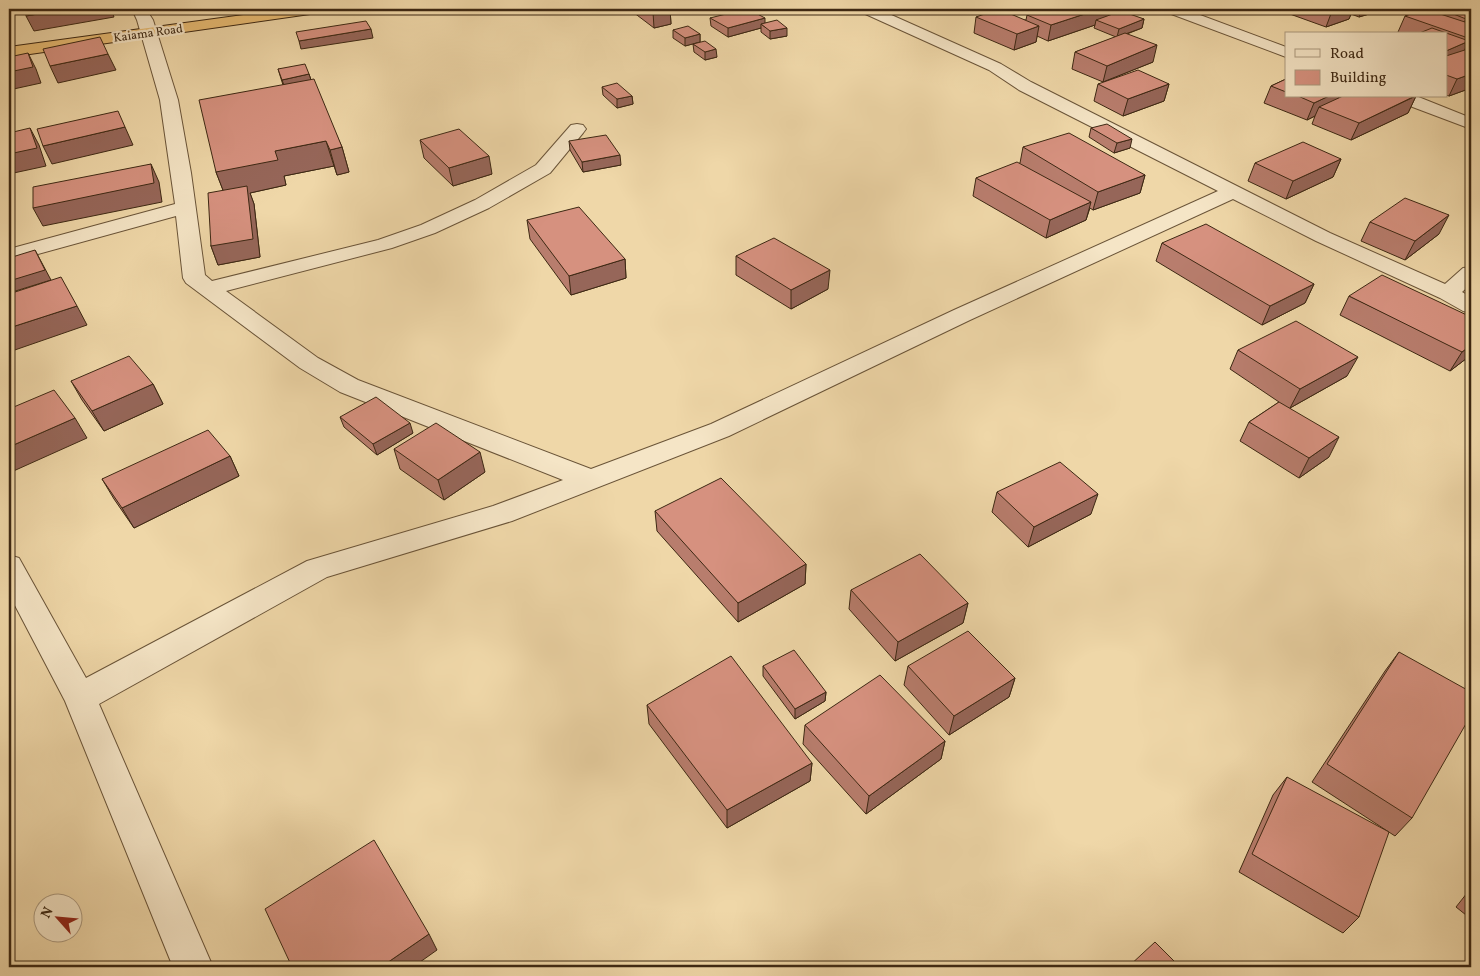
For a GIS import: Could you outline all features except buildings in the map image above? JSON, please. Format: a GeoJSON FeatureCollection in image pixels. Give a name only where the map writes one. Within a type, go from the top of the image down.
{"type":"FeatureCollection","features":[{"type":"Feature","properties":{"kind":"highway","name":"Kaiama Road"},"geometry":{"type":"LineString","coordinates":[[9,52],[147,18],[317,9]]}},
{"type":"Feature","properties":{"kind":"street"},"geometry":{"type":"LineString","coordinates":[[866,9],[995,67],[1025,86],[1233,192],[1323,237],[1448,293],[1471,306]]}},
{"type":"Feature","properties":{"kind":"street"},"geometry":{"type":"LineString","coordinates":[[1171,9],[1285,52]]}},
{"type":"Feature","properties":{"kind":"street"},"geometry":{"type":"LineString","coordinates":[[147,18],[169,100],[194,278],[309,363],[349,386],[591,480]]}},
{"type":"Feature","properties":{"kind":"street"},"geometry":{"type":"LineString","coordinates":[[1405,98],[1471,124]]}},
{"type":"Feature","properties":{"kind":"street"},"geometry":{"type":"LineString","coordinates":[[208,290],[385,244],[428,229],[482,204],[543,169],[577,129]]}},
{"type":"Feature","properties":{"kind":"street"},"geometry":{"type":"LineString","coordinates":[[80,698],[317,569],[502,514],[720,430],[953,319],[1233,192]]}},
{"type":"Feature","properties":{"kind":"street"},"geometry":{"type":"LineString","coordinates":[[9,256],[185,207]]}},
{"type":"Feature","properties":{"kind":"street"},"geometry":{"type":"LineString","coordinates":[[1448,293],[1471,273]]}},
{"type":"Feature","properties":{"kind":"street"},"geometry":{"type":"LineString","coordinates":[[9,566],[80,698],[193,967]]}}]}
